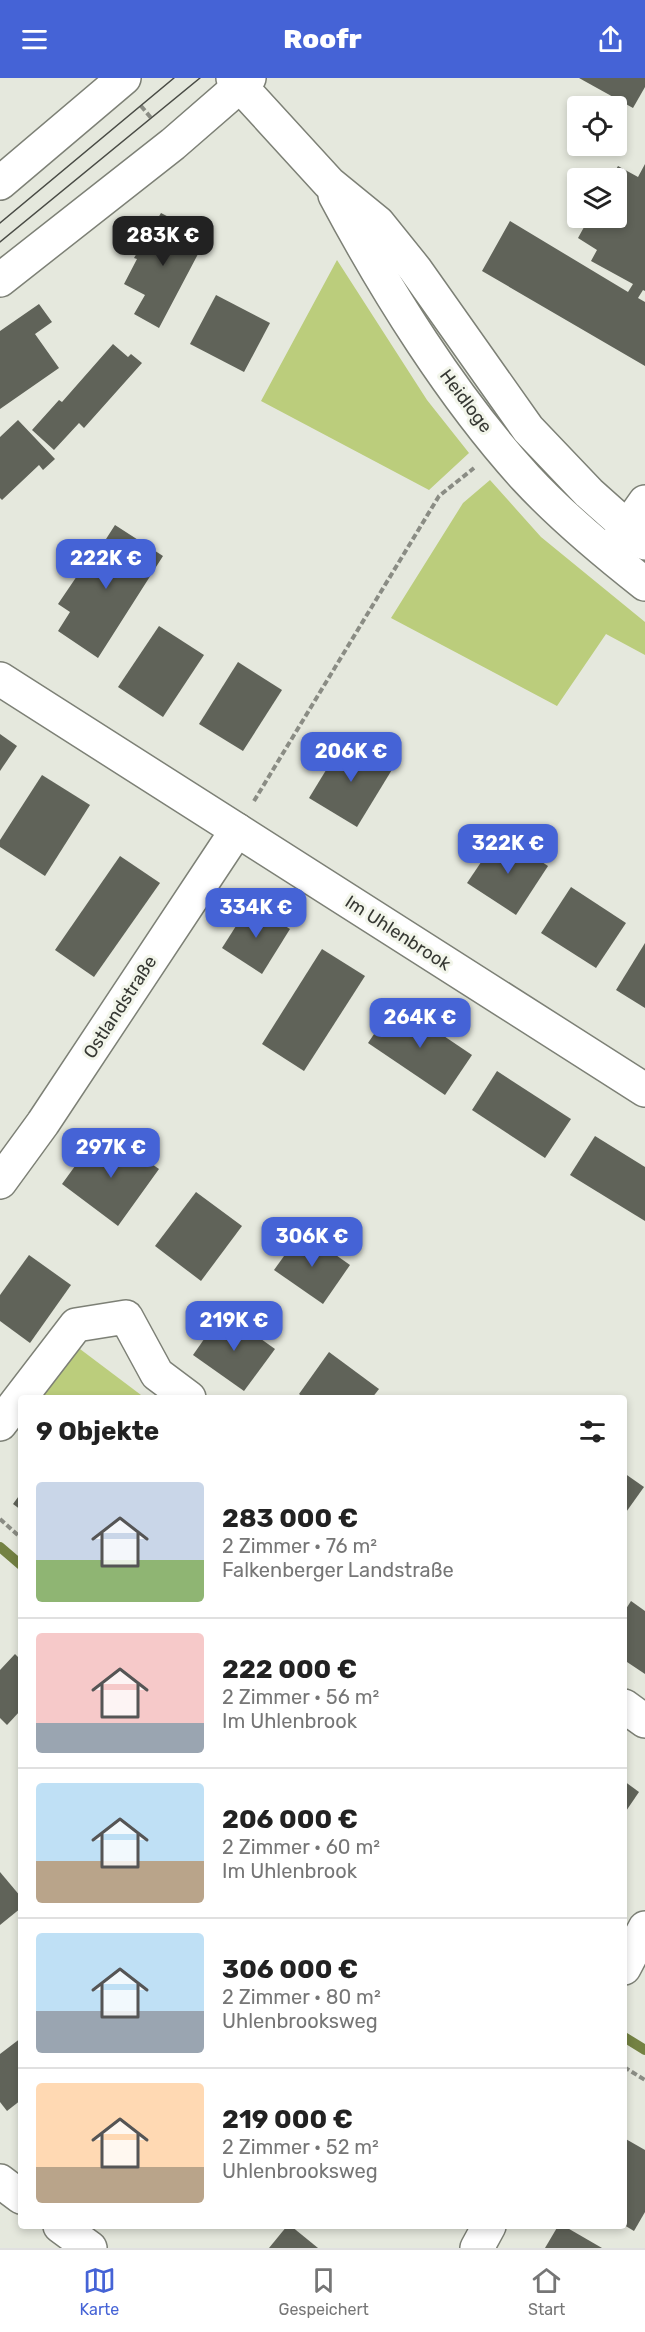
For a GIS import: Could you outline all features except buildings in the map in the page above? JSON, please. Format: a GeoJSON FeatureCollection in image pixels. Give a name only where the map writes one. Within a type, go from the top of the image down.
{"type":"FeatureCollection","features":[{"type":"Feature","properties":{"kind":"street","name":"Heidloge"},"geometry":{"type":"LineString","coordinates":[[241,80],[329,183],[378,223],[415,269],[528,429],[582,486],[639,524]]}},
{"type":"Feature","properties":{"kind":"street"},"geometry":{"type":"LineString","coordinates":[[0,280],[173,144],[241,80]]}},
{"type":"Feature","properties":{"kind":"street"},"geometry":{"type":"LineString","coordinates":[[0,183],[130,88]]}},
{"type":"Feature","properties":{"kind":"street","name":"Heidloge"},"geometry":{"type":"LineString","coordinates":[[329,183],[359,240],[419,336],[461,395],[525,477],[561,514],[645,584]]}},
{"type":"Feature","properties":{"kind":"street"},"geometry":{"type":"LineString","coordinates":[[607,554],[639,524]]}},
{"type":"Feature","properties":{"kind":"street","name":"Im Uhlenbrook"},"geometry":{"type":"LineString","coordinates":[[0,679],[645,1090]]}},
{"type":"Feature","properties":{"kind":"street","name":"Ostlandstraße"},"geometry":{"type":"LineString","coordinates":[[0,1182],[43,1123],[237,830]]}},
{"type":"Feature","properties":{"kind":"street"},"geometry":{"type":"LineString","coordinates":[[22,1395],[76,1324],[126,1317],[157,1374],[185,1395]]}},
{"type":"Feature","properties":{"kind":"street"},"geometry":{"type":"LineString","coordinates":[[0,1424],[18,1400]]}},
{"type":"Feature","properties":{"kind":"street"},"geometry":{"type":"LineString","coordinates":[[627,1708],[645,1721]]}},
{"type":"Feature","properties":{"kind":"street"},"geometry":{"type":"LineString","coordinates":[[627,1962],[645,1928]]}},
{"type":"Feature","properties":{"kind":"street"},"geometry":{"type":"LineString","coordinates":[[0,2181],[18,2195]]}},
{"type":"Feature","properties":{"kind":"street"},"geometry":{"type":"LineString","coordinates":[[64,2229],[90,2248]]}},
{"type":"Feature","properties":{"kind":"street"},"geometry":{"type":"LineString","coordinates":[[477,2248],[487,2229]]}},
{"type":"Feature","properties":{"kind":"path"},"geometry":{"type":"LineString","coordinates":[[130,88],[158,126]]}},
{"type":"Feature","properties":{"kind":"path"},"geometry":{"type":"LineString","coordinates":[[237,830],[439,496],[483,461]]}},
{"type":"Feature","properties":{"kind":"path"},"geometry":{"type":"LineString","coordinates":[[0,1519],[18,1535]]}},
{"type":"Feature","properties":{"kind":"path"},"geometry":{"type":"LineString","coordinates":[[627,2069],[645,2080]]}},
{"type":"Feature","properties":{"kind":"green space"},"geometry":{"type":"Polygon","coordinates":[[[337,260],[427,400],[469,453],[429,490],[261,401],[337,260]]]}},
{"type":"Feature","properties":{"kind":"green space"},"geometry":{"type":"Polygon","coordinates":[[[490,480],[541,537],[645,622],[645,655],[606,634],[557,706],[391,618],[463,503],[490,480]]]}},
{"type":"Feature","properties":{"kind":"green space"},"geometry":{"type":"Polygon","coordinates":[[[76,1346],[141,1395],[38,1395],[76,1346]]]}},
{"type":"Feature","properties":{"kind":"waterway"},"geometry":{"type":"LineString","coordinates":[[0,1547],[18,1562]]}},
{"type":"Feature","properties":{"kind":"waterway"},"geometry":{"type":"LineString","coordinates":[[627,2039],[645,2050]]}},
{"type":"Feature","properties":{"kind":"tram line"},"geometry":{"type":"LineString","coordinates":[[0,223],[174,78]]}},
{"type":"Feature","properties":{"kind":"tram line"},"geometry":{"type":"LineString","coordinates":[[0,242],[200,78]]}}]}
